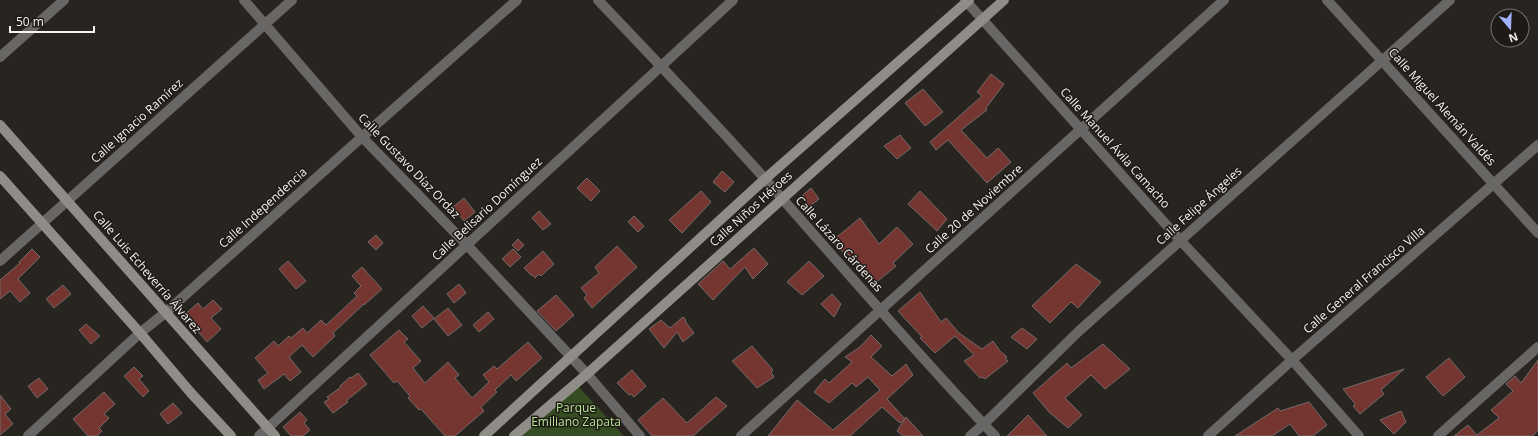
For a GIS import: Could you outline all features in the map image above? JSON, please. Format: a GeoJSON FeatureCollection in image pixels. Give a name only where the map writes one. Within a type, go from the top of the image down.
{"type":"FeatureCollection","features":[{"type":"Feature","properties":{"kind":"street"},"geometry":{"type":"LineString","coordinates":[[0,57],[64,0]]}},
{"type":"Feature","properties":{"kind":"street","name":"Calle Gustavo Díaz Ordaz"},"geometry":{"type":"LineString","coordinates":[[244,0],[362,137],[467,245],[587,374],[640,436]]}},
{"type":"Feature","properties":{"kind":"street","name":"Calle Ignacio Ramírez"},"geometry":{"type":"LineString","coordinates":[[0,261],[292,0]]}},
{"type":"Feature","properties":{"kind":"street","name":"Calle Independencia"},"geometry":{"type":"LineString","coordinates":[[28,436],[140,333],[165,313],[517,0]]}},
{"type":"Feature","properties":{"kind":"street","name":"Calle Lázaro Cárdenas"},"geometry":{"type":"LineString","coordinates":[[598,0],[765,179],[881,311],[995,436]]}},
{"type":"Feature","properties":{"kind":"street","name":"Calle Belisario Domínguez"},"geometry":{"type":"LineString","coordinates":[[259,436],[733,0]]}},
{"type":"Feature","properties":{"kind":"street","name":"Calle Niños Héroes"},"geometry":{"type":"LineString","coordinates":[[514,436],[587,374],[1004,0]]}},
{"type":"Feature","properties":{"kind":"street","name":"Calle 20 de Noviembre"},"geometry":{"type":"LineString","coordinates":[[741,436],[1224,0]]}},
{"type":"Feature","properties":{"kind":"street","name":"Calle Miguel Alemán Valdés"},"geometry":{"type":"LineString","coordinates":[[1327,0],[1538,233]]}},
{"type":"Feature","properties":{"kind":"street","name":"Calle Felipe Ángeles"},"geometry":{"type":"LineString","coordinates":[[970,436],[1079,331],[1450,0]]}},
{"type":"Feature","properties":{"kind":"street","name":"Calle Niños Héroes"},"geometry":{"type":"LineString","coordinates":[[484,436],[765,179],[967,1]]}},
{"type":"Feature","properties":{"kind":"street","name":"Calle Manuel Ávila Camacho"},"geometry":{"type":"LineString","coordinates":[[967,1],[1180,240],[1292,360],[1359,436]]}},
{"type":"Feature","properties":{"kind":"street","name":"Calle Luis Echeverría Álvarez"},"geometry":{"type":"LineString","coordinates":[[0,125],[275,436]]}},
{"type":"Feature","properties":{"kind":"street","name":"Calle General Francisco Villa"},"geometry":{"type":"LineString","coordinates":[[1208,436],[1292,360],[1538,145]]}},
{"type":"Feature","properties":{"kind":"street"},"geometry":{"type":"LineString","coordinates":[[0,176],[140,333],[191,393],[231,436]]}},
{"type":"Feature","properties":{"kind":"street"},"geometry":{"type":"LineString","coordinates":[[1438,436],[1538,347]]}},
{"type":"Feature","properties":{"kind":"green space","name":"Parque Emiliano Zapata"},"geometry":{"type":"Polygon","coordinates":[[[577,385],[624,436],[520,436],[577,385]]]}},
{"type":"Feature","properties":{"kind":"building"},"geometry":{"type":"Polygon","coordinates":[[[991,74],[1004,84],[986,108],[987,110],[961,130],[987,158],[998,148],[1011,162],[987,183],[948,140],[936,150],[930,142],[982,96],[977,92],[991,74]]]}},
{"type":"Feature","properties":{"kind":"building"},"geometry":{"type":"Polygon","coordinates":[[[923,89],[943,112],[925,126],[905,103],[923,89]]]}},
{"type":"Feature","properties":{"kind":"building"},"geometry":{"type":"Polygon","coordinates":[[[900,135],[911,148],[897,159],[884,146],[900,135]]]}},
{"type":"Feature","properties":{"kind":"building"},"geometry":{"type":"Polygon","coordinates":[[[722,171],[734,182],[725,192],[713,182],[722,171]]]}},
{"type":"Feature","properties":{"kind":"building"},"geometry":{"type":"Polygon","coordinates":[[[587,178],[600,191],[591,201],[577,188],[587,178]]]}},
{"type":"Feature","properties":{"kind":"building"},"geometry":{"type":"Polygon","coordinates":[[[811,188],[819,199],[809,207],[802,196],[811,188]]]}},
{"type":"Feature","properties":{"kind":"building"},"geometry":{"type":"Polygon","coordinates":[[[701,191],[711,202],[682,233],[669,220],[701,191]]]}},
{"type":"Feature","properties":{"kind":"building"},"geometry":{"type":"Polygon","coordinates":[[[920,191],[947,219],[937,231],[908,204],[920,191]]]}},
{"type":"Feature","properties":{"kind":"building"},"geometry":{"type":"Polygon","coordinates":[[[464,198],[475,212],[464,221],[453,207],[464,198]]]}},
{"type":"Feature","properties":{"kind":"building"},"geometry":{"type":"Polygon","coordinates":[[[539,211],[551,224],[543,230],[532,218],[539,211]]]}},
{"type":"Feature","properties":{"kind":"building"},"geometry":{"type":"Polygon","coordinates":[[[634,216],[644,226],[638,232],[628,222],[634,216]]]}},
{"type":"Feature","properties":{"kind":"building"},"geometry":{"type":"Polygon","coordinates":[[[860,218],[879,244],[897,227],[913,244],[893,263],[896,266],[873,285],[847,253],[845,254],[832,241],[860,218]]]}},
{"type":"Feature","properties":{"kind":"building"},"geometry":{"type":"Polygon","coordinates":[[[376,235],[383,243],[376,250],[368,242],[376,235]]]}},
{"type":"Feature","properties":{"kind":"building"},"geometry":{"type":"Polygon","coordinates":[[[518,239],[524,245],[518,251],[512,245],[518,239]]]}},
{"type":"Feature","properties":{"kind":"building"},"geometry":{"type":"Polygon","coordinates":[[[617,246],[637,267],[592,308],[584,298],[587,295],[581,288],[599,273],[595,267],[617,246]]]}},
{"type":"Feature","properties":{"kind":"building"},"geometry":{"type":"Polygon","coordinates":[[[754,248],[768,264],[753,279],[745,267],[713,300],[698,284],[723,261],[730,269],[754,248]]]}},
{"type":"Feature","properties":{"kind":"building"},"geometry":{"type":"Polygon","coordinates":[[[32,249],[40,257],[18,279],[30,293],[20,302],[10,291],[0,299],[0,280],[20,263],[19,262],[32,249]]]}},
{"type":"Feature","properties":{"kind":"building"},"geometry":{"type":"Polygon","coordinates":[[[513,249],[521,257],[510,267],[502,259],[513,249]]]}},
{"type":"Feature","properties":{"kind":"building"},"geometry":{"type":"Polygon","coordinates":[[[543,251],[554,264],[541,276],[539,274],[535,278],[524,268],[543,251]]]}},
{"type":"Feature","properties":{"kind":"building"},"geometry":{"type":"Polygon","coordinates":[[[288,261],[306,281],[296,289],[279,269],[288,261]]]}},
{"type":"Feature","properties":{"kind":"building"},"geometry":{"type":"Polygon","coordinates":[[[809,261],[824,276],[802,295],[787,282],[809,261]]]}},
{"type":"Feature","properties":{"kind":"building"},"geometry":{"type":"Polygon","coordinates":[[[1076,264],[1101,282],[1078,308],[1071,302],[1050,323],[1032,306],[1076,264]]]}},
{"type":"Feature","properties":{"kind":"building"},"geometry":{"type":"Polygon","coordinates":[[[362,267],[382,289],[333,333],[335,336],[313,357],[302,345],[289,357],[301,372],[290,381],[284,374],[264,389],[258,380],[268,373],[255,358],[274,341],[278,346],[289,336],[291,338],[303,328],[307,333],[321,320],[326,325],[357,296],[354,293],[361,286],[352,276],[362,267]]]}},
{"type":"Feature","properties":{"kind":"building"},"geometry":{"type":"Polygon","coordinates":[[[459,284],[466,293],[454,303],[447,294],[459,284]]]}},
{"type":"Feature","properties":{"kind":"building"},"geometry":{"type":"Polygon","coordinates":[[[63,285],[71,294],[54,308],[46,299],[63,285]]]}},
{"type":"Feature","properties":{"kind":"building"},"geometry":{"type":"Polygon","coordinates":[[[920,292],[941,322],[946,318],[959,333],[982,349],[993,341],[1000,351],[1007,357],[1005,358],[1008,361],[985,379],[982,377],[980,378],[964,361],[974,355],[955,336],[935,353],[920,338],[922,337],[898,311],[920,292]]]}},
{"type":"Feature","properties":{"kind":"building"},"geometry":{"type":"Polygon","coordinates":[[[832,294],[841,304],[834,317],[821,304],[832,294]]]}},
{"type":"Feature","properties":{"kind":"building"},"geometry":{"type":"Polygon","coordinates":[[[556,295],[574,315],[556,331],[537,311],[556,295]]]}},
{"type":"Feature","properties":{"kind":"building"},"geometry":{"type":"Polygon","coordinates":[[[213,300],[222,309],[211,318],[221,329],[207,342],[184,315],[198,303],[203,309],[213,300]]]}},
{"type":"Feature","properties":{"kind":"building"},"geometry":{"type":"Polygon","coordinates":[[[423,306],[434,318],[422,328],[412,316],[423,306]]]}},
{"type":"Feature","properties":{"kind":"building"},"geometry":{"type":"Polygon","coordinates":[[[448,308],[462,325],[448,336],[434,319],[448,308]]]}},
{"type":"Feature","properties":{"kind":"building"},"geometry":{"type":"Polygon","coordinates":[[[488,312],[494,319],[479,332],[473,325],[488,312]]]}},
{"type":"Feature","properties":{"kind":"building"},"geometry":{"type":"Polygon","coordinates":[[[683,317],[694,333],[683,342],[677,332],[664,348],[649,329],[661,320],[670,328],[683,317]]]}},
{"type":"Feature","properties":{"kind":"building"},"geometry":{"type":"Polygon","coordinates":[[[86,324],[100,336],[91,344],[79,330],[86,324]]]}},
{"type":"Feature","properties":{"kind":"building"},"geometry":{"type":"Polygon","coordinates":[[[1022,328],[1037,339],[1027,349],[1011,337],[1022,328]]]}},
{"type":"Feature","properties":{"kind":"building"},"geometry":{"type":"Polygon","coordinates":[[[399,330],[408,339],[404,342],[421,361],[413,368],[425,383],[448,362],[459,375],[455,378],[472,398],[489,382],[483,375],[494,366],[497,369],[528,342],[542,358],[516,381],[511,375],[495,390],[497,392],[481,407],[484,411],[455,436],[445,436],[421,409],[419,410],[408,398],[410,396],[397,381],[394,383],[370,355],[399,330]]]}},
{"type":"Feature","properties":{"kind":"building"},"geometry":{"type":"Polygon","coordinates":[[[871,335],[882,346],[871,357],[892,376],[906,364],[913,375],[887,399],[905,419],[900,423],[882,407],[850,436],[768,436],[797,400],[833,430],[880,390],[868,377],[856,387],[852,383],[829,403],[814,392],[825,379],[829,383],[852,362],[845,357],[860,347],[871,335]]]}},
{"type":"Feature","properties":{"kind":"building"},"geometry":{"type":"Polygon","coordinates":[[[1103,344],[1130,369],[1105,389],[1091,375],[1065,398],[1082,415],[1068,428],[1049,412],[1033,393],[1067,363],[1071,368],[1103,344]]]}},
{"type":"Feature","properties":{"kind":"building"},"geometry":{"type":"Polygon","coordinates":[[[752,346],[773,370],[771,372],[774,377],[757,388],[732,361],[752,346]]]}},
{"type":"Feature","properties":{"kind":"building"},"geometry":{"type":"Polygon","coordinates":[[[1449,358],[1465,377],[1443,396],[1426,377],[1449,358]]]}},
{"type":"Feature","properties":{"kind":"building"},"geometry":{"type":"Polygon","coordinates":[[[1538,360],[1538,430],[1533,436],[1454,436],[1468,425],[1477,435],[1499,418],[1491,410],[1513,391],[1506,384],[1515,376],[1521,383],[1538,360]]]}},
{"type":"Feature","properties":{"kind":"building"},"geometry":{"type":"Polygon","coordinates":[[[134,367],[143,376],[139,379],[149,391],[143,397],[124,376],[134,367]]]}},
{"type":"Feature","properties":{"kind":"building"},"geometry":{"type":"Polygon","coordinates":[[[1404,369],[1381,390],[1384,394],[1360,414],[1353,406],[1355,404],[1343,389],[1404,369]]]}},
{"type":"Feature","properties":{"kind":"building"},"geometry":{"type":"Polygon","coordinates":[[[632,370],[646,386],[634,397],[631,394],[629,395],[617,383],[632,370]]]}},
{"type":"Feature","properties":{"kind":"building"},"geometry":{"type":"Polygon","coordinates":[[[358,373],[367,384],[346,401],[348,402],[333,413],[324,402],[329,399],[327,397],[341,387],[340,386],[350,377],[351,378],[358,373]]]}},
{"type":"Feature","properties":{"kind":"building"},"geometry":{"type":"Polygon","coordinates":[[[39,378],[48,389],[37,398],[28,386],[39,378]]]}},
{"type":"Feature","properties":{"kind":"building"},"geometry":{"type":"Polygon","coordinates":[[[104,392],[115,404],[104,414],[109,418],[99,428],[102,431],[97,436],[88,436],[73,419],[104,392]]]}},
{"type":"Feature","properties":{"kind":"building"},"geometry":{"type":"Polygon","coordinates":[[[0,395],[11,409],[5,414],[13,424],[0,435],[0,395]]]}},
{"type":"Feature","properties":{"kind":"building"},"geometry":{"type":"Polygon","coordinates":[[[716,397],[727,406],[693,436],[652,436],[638,420],[663,398],[687,423],[716,397]]]}},
{"type":"Feature","properties":{"kind":"building"},"geometry":{"type":"Polygon","coordinates":[[[1309,402],[1327,425],[1313,436],[1299,436],[1290,424],[1272,436],[1235,436],[1278,408],[1280,411],[1309,402]]]}},
{"type":"Feature","properties":{"kind":"building"},"geometry":{"type":"Polygon","coordinates":[[[173,403],[182,413],[168,424],[160,414],[173,403]]]}},
{"type":"Feature","properties":{"kind":"building"},"geometry":{"type":"Polygon","coordinates":[[[1401,411],[1406,422],[1394,434],[1380,420],[1401,411]]]}},
{"type":"Feature","properties":{"kind":"building"},"geometry":{"type":"Polygon","coordinates":[[[300,412],[307,420],[304,423],[310,430],[303,436],[291,436],[283,427],[300,412]]]}},
{"type":"Feature","properties":{"kind":"building"},"geometry":{"type":"Polygon","coordinates":[[[1028,415],[1047,436],[1007,436],[1028,415]]]}},
{"type":"Feature","properties":{"kind":"building"},"geometry":{"type":"Polygon","coordinates":[[[906,417],[923,436],[903,436],[897,431],[906,417]]]}}]}
